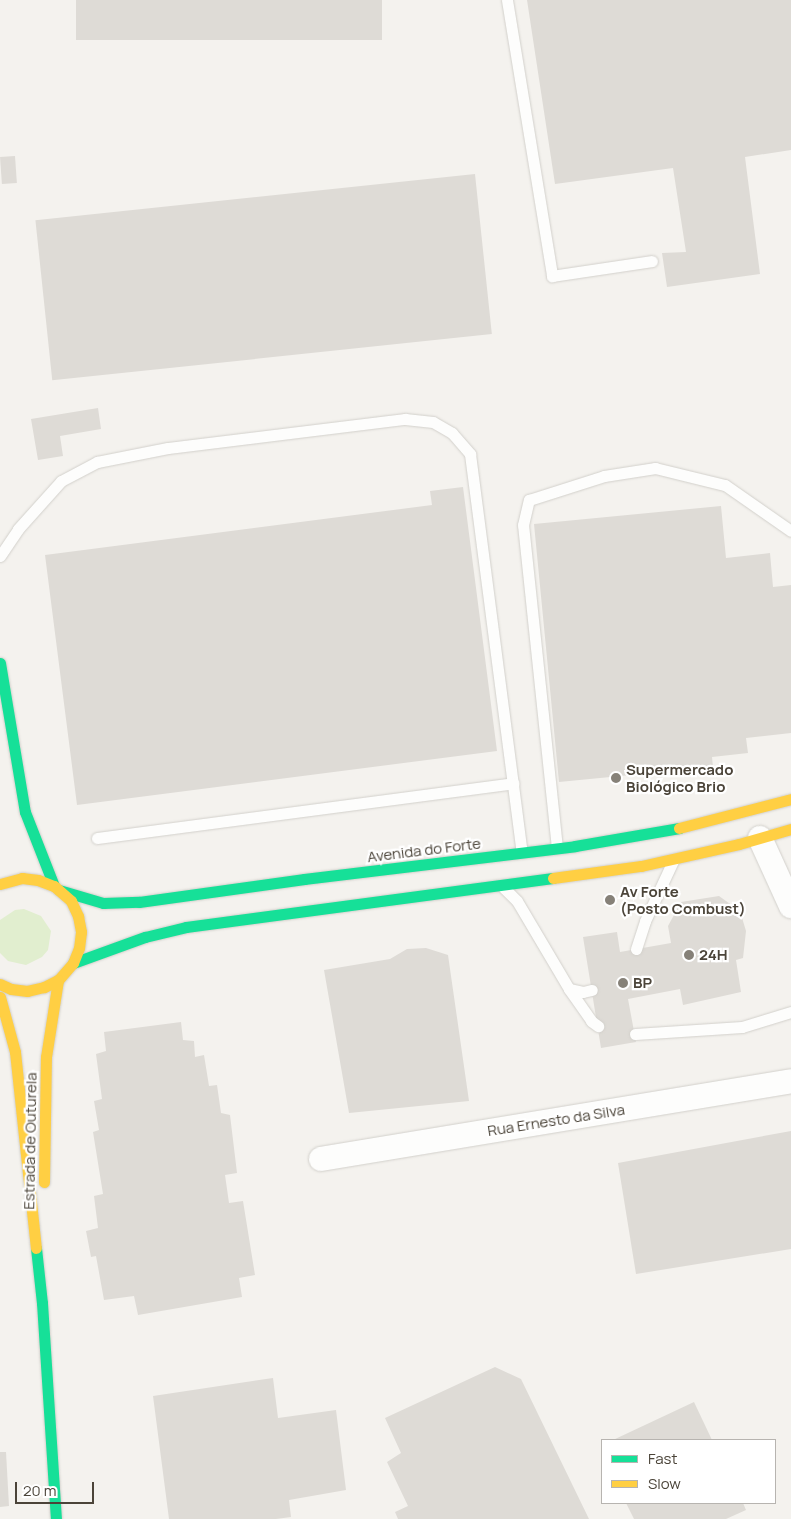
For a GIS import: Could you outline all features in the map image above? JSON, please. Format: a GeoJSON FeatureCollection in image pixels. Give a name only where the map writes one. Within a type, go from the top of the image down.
{"type":"FeatureCollection","features":[{"type":"Feature","properties":{"kind":"street"},"geometry":{"type":"LineString","coordinates":[[0,663],[25,812],[57,888],[71,901],[78,916],[81,932],[79,948],[73,964],[58,980],[44,987],[27,991],[11,989],[0,984]]}},
{"type":"Feature","properties":{"kind":"street","name":"Avenida do Forte"},"geometry":{"type":"LineString","coordinates":[[0,884],[22,878],[38,880],[88,900],[123,904],[304,879],[522,854],[678,828],[791,799]]}},
{"type":"Feature","properties":{"kind":"street"},"geometry":{"type":"LineString","coordinates":[[73,964],[145,937],[186,927],[641,866],[791,829]]}},
{"type":"Feature","properties":{"kind":"street"},"geometry":{"type":"LineString","coordinates":[[760,838],[791,906]]}},
{"type":"Feature","properties":{"kind":"street","name":"Estrada de Outurela"},"geometry":{"type":"LineString","coordinates":[[42,1302],[46,1058],[58,980]]}},
{"type":"Feature","properties":{"kind":"street","name":"Estrada de Outurela"},"geometry":{"type":"LineString","coordinates":[[0,997],[15,1052],[42,1302],[56,1519]]}},
{"type":"Feature","properties":{"kind":"street","name":"Rua Ernesto da Silva"},"geometry":{"type":"LineString","coordinates":[[322,1160],[791,1081]]}},
{"type":"Feature","properties":{"kind":"lane"},"geometry":{"type":"LineString","coordinates":[[507,0],[552,276],[652,261]]}},
{"type":"Feature","properties":{"kind":"lane"},"geometry":{"type":"LineString","coordinates":[[0,556],[18,529],[61,481],[97,462],[168,448],[405,419],[433,422],[452,433],[470,454],[522,854]]}},
{"type":"Feature","properties":{"kind":"lane"},"geometry":{"type":"LineString","coordinates":[[558,848],[523,525],[529,500],[604,476],[655,468],[725,486],[791,531]]}},
{"type":"Feature","properties":{"kind":"lane"},"geometry":{"type":"LineString","coordinates":[[97,838],[513,783]]}},
{"type":"Feature","properties":{"kind":"lane"},"geometry":{"type":"LineString","coordinates":[[636,949],[645,921],[674,859]]}},
{"type":"Feature","properties":{"kind":"lane"},"geometry":{"type":"LineString","coordinates":[[498,886],[507,889],[517,901],[569,989],[591,1022],[598,1026]]}},
{"type":"Feature","properties":{"kind":"lane"},"geometry":{"type":"LineString","coordinates":[[569,989],[583,992],[592,990]]}},
{"type":"Feature","properties":{"kind":"lane"},"geometry":{"type":"LineString","coordinates":[[635,1034],[742,1027],[791,1012]]}},
{"type":"Feature","properties":{"kind":"green space"},"geometry":{"type":"Polygon","coordinates":[[[24,909],[41,916],[51,931],[48,950],[42,957],[26,965],[8,961],[0,953],[0,920],[15,910],[24,909]]]}},
{"type":"Feature","properties":{"kind":"building"},"geometry":{"type":"Polygon","coordinates":[[[76,0],[382,0],[382,40],[76,40],[76,0]]]}},
{"type":"Feature","properties":{"kind":"building"},"geometry":{"type":"Polygon","coordinates":[[[527,0],[791,0],[791,150],[745,157],[760,274],[667,287],[662,253],[686,252],[673,168],[555,184],[527,0]]]}},
{"type":"Feature","properties":{"kind":"building"},"geometry":{"type":"Polygon","coordinates":[[[15,156],[17,183],[2,184],[0,157],[15,156]]]}},
{"type":"Feature","properties":{"kind":"building"},"geometry":{"type":"Polygon","coordinates":[[[475,174],[492,334],[52,380],[35,220],[475,174]]]}},
{"type":"Feature","properties":{"kind":"building"},"geometry":{"type":"Polygon","coordinates":[[[98,408],[101,429],[60,436],[63,456],[38,460],[31,419],[98,408]]]}},
{"type":"Feature","properties":{"kind":"building"},"geometry":{"type":"Polygon","coordinates":[[[463,487],[497,751],[77,805],[45,555],[432,505],[430,491],[463,487]]]}},
{"type":"Feature","properties":{"kind":"building"},"geometry":{"type":"Polygon","coordinates":[[[721,506],[726,558],[770,553],[773,587],[791,585],[791,733],[746,738],[748,753],[712,757],[713,767],[559,782],[534,524],[721,506]]]}},
{"type":"Feature","properties":{"kind":"building"},"geometry":{"type":"Polygon","coordinates":[[[719,896],[740,911],[746,931],[743,958],[736,960],[741,992],[683,1005],[680,989],[628,999],[636,1042],[601,1048],[583,937],[617,932],[620,952],[671,943],[668,926],[681,902],[719,896]]]}},
{"type":"Feature","properties":{"kind":"building"},"geometry":{"type":"Polygon","coordinates":[[[426,948],[448,955],[469,1101],[349,1113],[324,970],[390,959],[407,949],[426,948]]]}},
{"type":"Feature","properties":{"kind":"building"},"geometry":{"type":"Polygon","coordinates":[[[181,1022],[183,1040],[194,1041],[195,1057],[204,1055],[209,1086],[217,1085],[221,1113],[230,1115],[237,1173],[225,1175],[229,1203],[243,1201],[255,1275],[239,1278],[242,1297],[138,1315],[134,1296],[104,1300],[96,1256],[91,1257],[86,1231],[98,1228],[94,1196],[103,1194],[93,1132],[99,1130],[94,1101],[102,1099],[96,1054],[106,1051],[104,1032],[181,1022]]]}},
{"type":"Feature","properties":{"kind":"building"},"geometry":{"type":"Polygon","coordinates":[[[791,1131],[791,1249],[636,1274],[618,1163],[791,1131]]]}},
{"type":"Feature","properties":{"kind":"building"},"geometry":{"type":"Polygon","coordinates":[[[495,1367],[521,1379],[589,1519],[398,1519],[395,1512],[408,1506],[387,1462],[401,1453],[385,1418],[495,1367]]]}},
{"type":"Feature","properties":{"kind":"building"},"geometry":{"type":"Polygon","coordinates":[[[273,1378],[278,1418],[336,1410],[346,1490],[289,1500],[291,1517],[276,1519],[169,1519],[153,1396],[273,1378]]]}},
{"type":"Feature","properties":{"kind":"building"},"geometry":{"type":"Polygon","coordinates":[[[694,1402],[712,1439],[615,1439],[694,1402]]]}},
{"type":"Feature","properties":{"kind":"building"},"geometry":{"type":"Polygon","coordinates":[[[0,1452],[6,1452],[9,1506],[0,1507],[0,1452]]]}},
{"type":"Feature","properties":{"kind":"building"},"geometry":{"type":"Polygon","coordinates":[[[626,1504],[743,1504],[746,1510],[726,1519],[634,1519],[626,1504]]]}},
{"type":"Feature","properties":{"kind":"traffic: fast"},"geometry":{"type":"LineString","coordinates":[[0,663],[25,812],[54,886]]}},
{"type":"Feature","properties":{"kind":"traffic: fast"},"geometry":{"type":"LineString","coordinates":[[59,890],[103,903],[139,902],[304,879],[575,846],[679,828]]}},
{"type":"Feature","properties":{"kind":"traffic: fast"},"geometry":{"type":"LineString","coordinates":[[73,963],[145,937],[186,927],[553,878]]}},
{"type":"Feature","properties":{"kind":"traffic: fast"},"geometry":{"type":"LineString","coordinates":[[36,1248],[42,1303],[56,1519]]}},
{"type":"Feature","properties":{"kind":"traffic: slow"},"geometry":{"type":"LineString","coordinates":[[679,828],[791,799]]}},
{"type":"Feature","properties":{"kind":"traffic: slow"},"geometry":{"type":"LineString","coordinates":[[553,878],[641,866],[739,844],[791,829]]}},
{"type":"Feature","properties":{"kind":"traffic: slow"},"geometry":{"type":"LineString","coordinates":[[0,884],[22,878],[38,880],[54,886],[71,901],[78,916],[81,932],[79,948],[73,963],[58,980],[44,987],[27,991],[11,989],[0,984]]}},
{"type":"Feature","properties":{"kind":"traffic: slow"},"geometry":{"type":"LineString","coordinates":[[44,1182],[46,1057],[58,980]]}},
{"type":"Feature","properties":{"kind":"traffic: slow"},"geometry":{"type":"LineString","coordinates":[[0,997],[15,1052],[36,1248]]}},
{"type":"Feature","properties":{"kind":"place","name":"Supermercado Biológico Brio"},"geometry":{"type":"Point","coordinates":[616,778]}},
{"type":"Feature","properties":{"kind":"place","name":"Av Forte (Posto Combust)"},"geometry":{"type":"Point","coordinates":[610,900]}},
{"type":"Feature","properties":{"kind":"place","name":"24H"},"geometry":{"type":"Point","coordinates":[689,955]}},
{"type":"Feature","properties":{"kind":"place","name":"BP"},"geometry":{"type":"Point","coordinates":[623,983]}}]}
